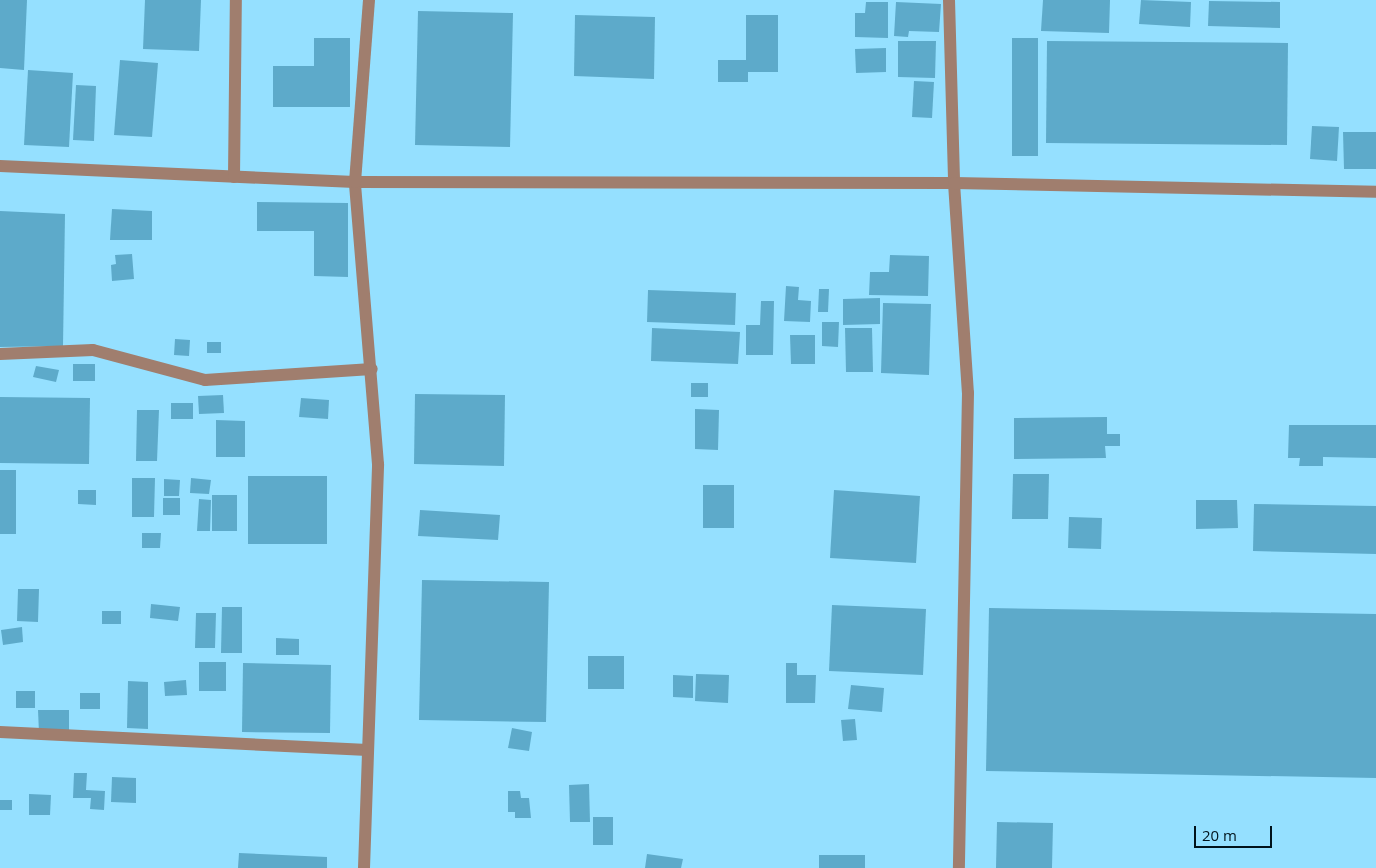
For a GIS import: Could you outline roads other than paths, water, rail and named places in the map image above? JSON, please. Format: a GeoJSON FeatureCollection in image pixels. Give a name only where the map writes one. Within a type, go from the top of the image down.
{"type":"FeatureCollection","features":[{"type":"Feature","properties":{"kind":"street"},"geometry":{"type":"LineString","coordinates":[[234,177],[236,0]]}},
{"type":"Feature","properties":{"kind":"street"},"geometry":{"type":"LineString","coordinates":[[364,868],[378,464],[372,369],[355,182],[368,0]]}},
{"type":"Feature","properties":{"kind":"street"},"geometry":{"type":"LineString","coordinates":[[950,0],[954,183],[968,393],[959,868]]}},
{"type":"Feature","properties":{"kind":"street"},"geometry":{"type":"LineString","coordinates":[[0,166],[355,182],[954,183],[1376,192]]}},
{"type":"Feature","properties":{"kind":"street"},"geometry":{"type":"LineString","coordinates":[[0,354],[93,350],[204,380],[372,369]]}},
{"type":"Feature","properties":{"kind":"street"},"geometry":{"type":"LineString","coordinates":[[0,732],[368,750]]}}]}
